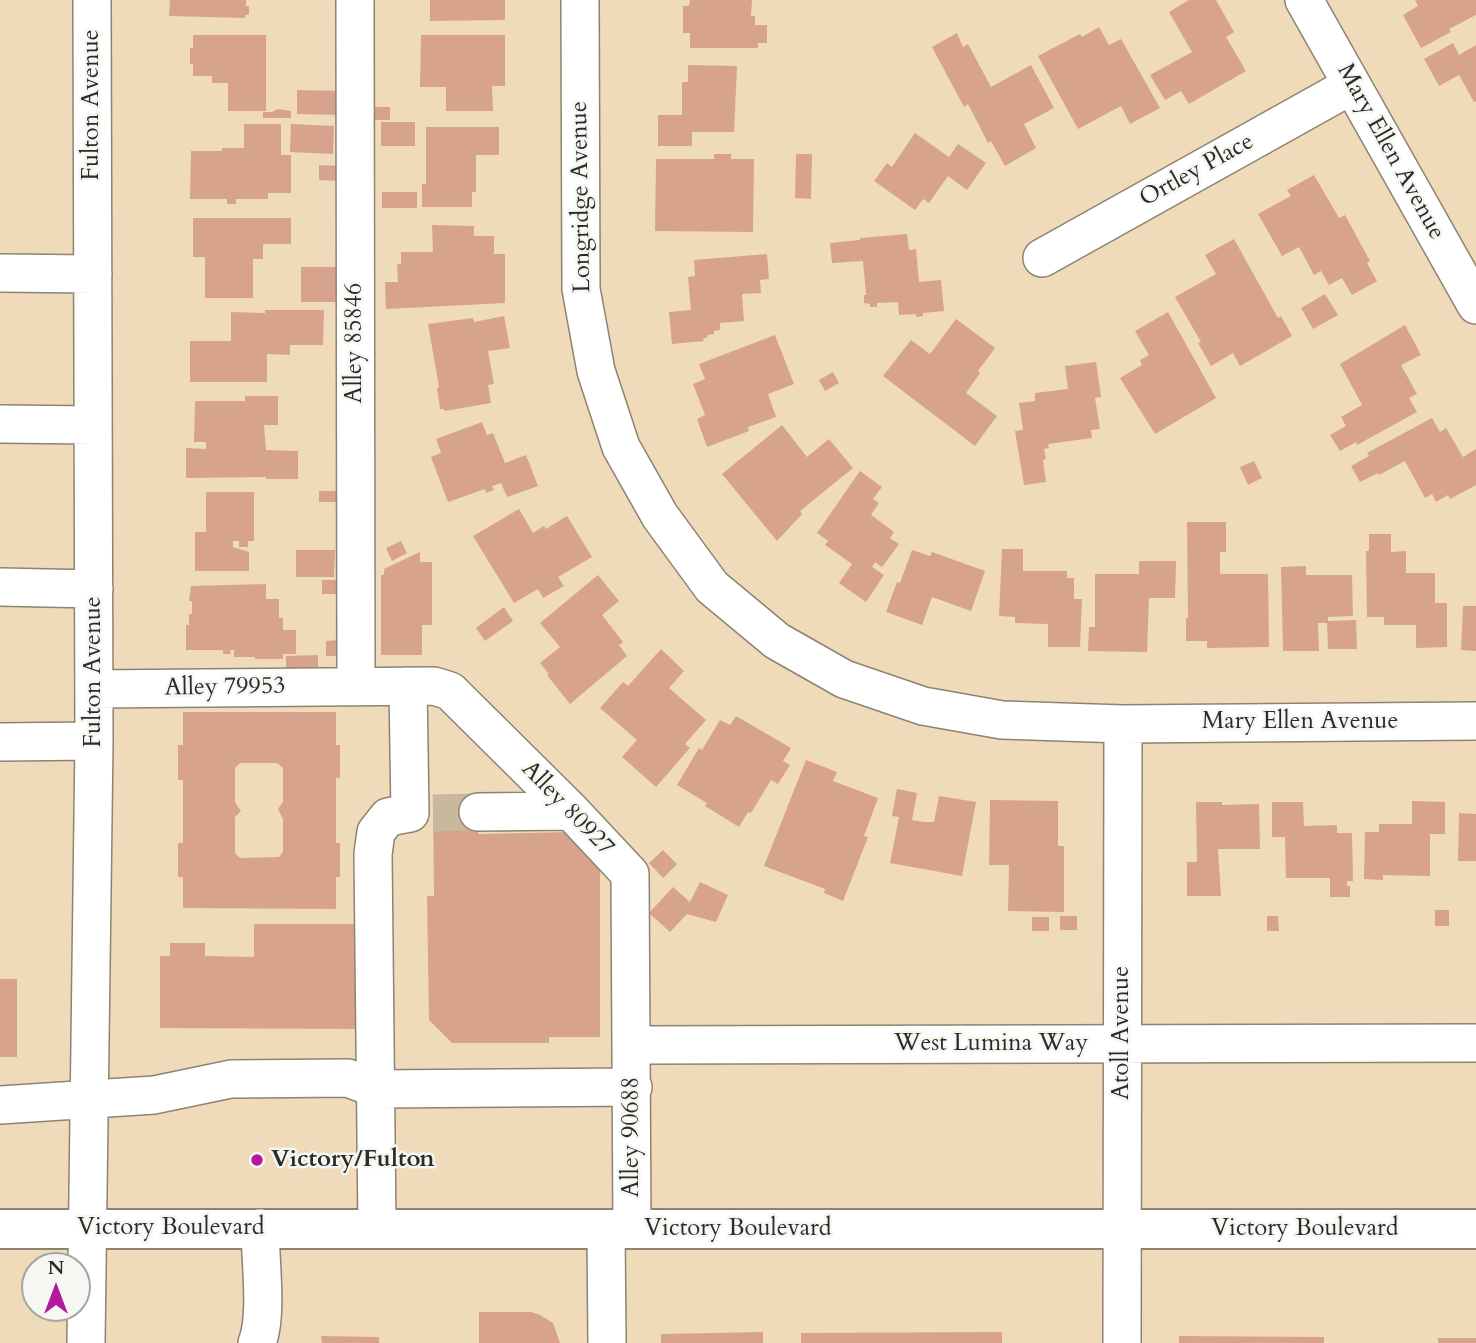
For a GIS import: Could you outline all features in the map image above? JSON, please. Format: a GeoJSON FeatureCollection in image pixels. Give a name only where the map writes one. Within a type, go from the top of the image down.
{"type":"FeatureCollection","features":[{"type":"Feature","properties":{"kind":"main road","name":"Victory Boulevard"},"geometry":{"type":"LineString","coordinates":[[0,1229],[1476,1229]]}},
{"type":"Feature","properties":{"kind":"street","name":"Fulton Avenue"},"geometry":{"type":"LineString","coordinates":[[86,1343],[94,741],[92,0]]}},
{"type":"Feature","properties":{"kind":"street","name":"Alley 85846"},"geometry":{"type":"LineString","coordinates":[[355,0],[356,686]]}},
{"type":"Feature","properties":{"kind":"street","name":"Longridge Avenue"},"geometry":{"type":"LineString","coordinates":[[580,0],[581,289],[596,371],[621,447],[660,516],[712,587],[788,648],[845,679],[923,706],[1002,720],[1123,723]]}},
{"type":"Feature","properties":{"kind":"street","name":"Mary Ellen Avenue"},"geometry":{"type":"LineString","coordinates":[[1304,0],[1476,305]]}},
{"type":"Feature","properties":{"kind":"street","name":"Ortley Place"},"geometry":{"type":"LineString","coordinates":[[1042,258],[1352,85]]}},
{"type":"Feature","properties":{"kind":"street"},"geometry":{"type":"LineString","coordinates":[[0,273],[93,274]]}},
{"type":"Feature","properties":{"kind":"street"},"geometry":{"type":"LineString","coordinates":[[0,424],[93,425]]}},
{"type":"Feature","properties":{"kind":"street"},"geometry":{"type":"LineString","coordinates":[[0,587],[94,589]]}},
{"type":"Feature","properties":{"kind":"street","name":"Alley 80927"},"geometry":{"type":"LineString","coordinates":[[356,686],[435,686],[450,691],[571,811],[630,874],[633,1045]]}},
{"type":"Feature","properties":{"kind":"street","name":"Alley 79953"},"geometry":{"type":"LineString","coordinates":[[94,689],[356,686]]}},
{"type":"Feature","properties":{"kind":"street"},"geometry":{"type":"LineString","coordinates":[[377,1228],[373,855],[376,832],[388,817],[421,813],[408,686]]}},
{"type":"Feature","properties":{"kind":"street","name":"Mary Ellen Avenue"},"geometry":{"type":"LineString","coordinates":[[1123,723],[1476,721]]}},
{"type":"Feature","properties":{"kind":"street","name":"Atoll Avenue"},"geometry":{"type":"LineString","coordinates":[[1122,1343],[1123,723]]}},
{"type":"Feature","properties":{"kind":"street"},"geometry":{"type":"LineString","coordinates":[[0,742],[94,741]]}},
{"type":"Feature","properties":{"kind":"street"},"geometry":{"type":"LineString","coordinates":[[478,812],[571,811]]}},
{"type":"Feature","properties":{"kind":"street","name":"West Lumina Way"},"geometry":{"type":"LineString","coordinates":[[633,1045],[1476,1043]]}},
{"type":"Feature","properties":{"kind":"street","name":"Alley 90688"},"geometry":{"type":"LineString","coordinates":[[619,1229],[633,1087],[633,1045]]}},
{"type":"Feature","properties":{"kind":"street"},"geometry":{"type":"LineString","coordinates":[[0,1105],[154,1095],[231,1079],[348,1078],[377,1089],[633,1087]]}},
{"type":"Feature","properties":{"kind":"street"},"geometry":{"type":"LineString","coordinates":[[257,1343],[261,1334],[260,1228]]}},
{"type":"Feature","properties":{"kind":"street"},"geometry":{"type":"LineString","coordinates":[[607,1343],[619,1229]]}},
{"type":"Feature","properties":{"kind":"building"},"geometry":{"type":"Polygon","coordinates":[[[170,0],[246,0],[249,15],[245,15],[245,18],[169,16],[170,0]]]}},
{"type":"Feature","properties":{"kind":"building"},"geometry":{"type":"Polygon","coordinates":[[[430,0],[505,0],[505,20],[430,21],[430,0]]]}},
{"type":"Feature","properties":{"kind":"building"},"geometry":{"type":"Polygon","coordinates":[[[690,0],[752,0],[751,16],[755,16],[755,25],[767,25],[767,43],[758,43],[758,48],[690,48],[690,33],[683,33],[683,6],[689,6],[690,0]]]}},
{"type":"Feature","properties":{"kind":"building"},"geometry":{"type":"Polygon","coordinates":[[[1189,0],[1216,0],[1234,32],[1226,37],[1246,71],[1189,104],[1181,91],[1165,100],[1150,75],[1192,52],[1169,12],[1189,0]]]}},
{"type":"Feature","properties":{"kind":"building"},"geometry":{"type":"Polygon","coordinates":[[[1415,0],[1476,0],[1476,15],[1421,48],[1403,15],[1418,6],[1415,0]]]}},
{"type":"Feature","properties":{"kind":"building"},"geometry":{"type":"Polygon","coordinates":[[[1099,27],[1109,45],[1121,39],[1160,108],[1130,124],[1121,106],[1078,129],[1038,56],[1099,27]]]}},
{"type":"Feature","properties":{"kind":"building"},"geometry":{"type":"Polygon","coordinates":[[[957,33],[963,47],[968,44],[991,87],[1031,65],[1054,108],[1024,124],[1036,148],[1005,166],[991,141],[988,143],[968,104],[964,107],[932,47],[957,33]]]}},
{"type":"Feature","properties":{"kind":"building"},"geometry":{"type":"Polygon","coordinates":[[[193,35],[266,35],[266,111],[228,111],[228,83],[212,83],[212,76],[193,76],[190,48],[193,48],[193,35]]]}},
{"type":"Feature","properties":{"kind":"building"},"geometry":{"type":"Polygon","coordinates":[[[421,35],[505,35],[505,86],[492,86],[493,111],[446,111],[446,87],[420,87],[421,35]]]}},
{"type":"Feature","properties":{"kind":"building"},"geometry":{"type":"Polygon","coordinates":[[[1453,43],[1459,55],[1476,45],[1474,102],[1459,75],[1439,86],[1424,59],[1453,43]]]}},
{"type":"Feature","properties":{"kind":"building"},"geometry":{"type":"Polygon","coordinates":[[[688,65],[737,66],[734,132],[692,132],[692,146],[658,146],[658,115],[682,115],[682,82],[688,82],[688,65]]]}},
{"type":"Feature","properties":{"kind":"building"},"geometry":{"type":"Polygon","coordinates":[[[297,90],[341,91],[341,115],[297,114],[297,90]]]}},
{"type":"Feature","properties":{"kind":"building"},"geometry":{"type":"Polygon","coordinates":[[[374,107],[390,107],[390,120],[374,120],[374,107]]]}},
{"type":"Feature","properties":{"kind":"building"},"geometry":{"type":"Polygon","coordinates":[[[277,109],[291,111],[291,118],[263,118],[263,112],[277,109]]]}},
{"type":"Feature","properties":{"kind":"building"},"geometry":{"type":"Polygon","coordinates":[[[381,122],[415,122],[415,146],[381,146],[381,122]]]}},
{"type":"Feature","properties":{"kind":"building"},"geometry":{"type":"Polygon","coordinates":[[[244,124],[281,124],[281,155],[291,155],[291,193],[268,193],[268,199],[236,199],[236,204],[227,204],[227,199],[190,199],[191,151],[244,148],[244,124]]]}},
{"type":"Feature","properties":{"kind":"building"},"geometry":{"type":"Polygon","coordinates":[[[291,124],[334,126],[333,154],[290,152],[291,124]]]}},
{"type":"Feature","properties":{"kind":"building"},"geometry":{"type":"Polygon","coordinates":[[[426,127],[499,127],[499,155],[476,155],[476,192],[472,192],[472,207],[422,207],[422,184],[426,184],[426,127]]]}},
{"type":"Feature","properties":{"kind":"building"},"geometry":{"type":"Polygon","coordinates":[[[915,133],[949,157],[958,144],[986,163],[967,190],[948,176],[929,203],[923,199],[915,210],[874,181],[887,163],[892,167],[915,133]]]}},
{"type":"Feature","properties":{"kind":"building"},"geometry":{"type":"Polygon","coordinates":[[[714,154],[731,154],[731,159],[754,159],[753,232],[655,231],[656,159],[714,159],[714,154]]]}},
{"type":"Feature","properties":{"kind":"building"},"geometry":{"type":"Polygon","coordinates":[[[796,154],[812,154],[811,199],[795,198],[796,154]]]}},
{"type":"Feature","properties":{"kind":"building"},"geometry":{"type":"Polygon","coordinates":[[[319,165],[340,166],[339,181],[319,180],[319,165]]]}},
{"type":"Feature","properties":{"kind":"building"},"geometry":{"type":"Polygon","coordinates":[[[1314,175],[1339,218],[1345,215],[1370,261],[1367,263],[1377,281],[1352,295],[1342,278],[1329,285],[1321,271],[1314,275],[1299,247],[1282,256],[1258,214],[1291,196],[1287,190],[1314,175]]]}},
{"type":"Feature","properties":{"kind":"building"},"geometry":{"type":"Polygon","coordinates":[[[382,192],[417,192],[417,208],[382,208],[382,192]]]}},
{"type":"Feature","properties":{"kind":"building"},"geometry":{"type":"Polygon","coordinates":[[[193,218],[291,218],[291,244],[263,244],[263,259],[253,259],[253,298],[205,298],[205,257],[193,257],[193,218]]]}},
{"type":"Feature","properties":{"kind":"building"},"geometry":{"type":"Polygon","coordinates":[[[432,225],[474,226],[474,236],[494,236],[494,254],[505,254],[505,303],[386,309],[385,282],[398,282],[397,264],[401,264],[401,252],[433,252],[432,225]]]}},
{"type":"Feature","properties":{"kind":"building"},"geometry":{"type":"Polygon","coordinates":[[[907,234],[909,250],[916,249],[919,282],[941,280],[944,311],[923,313],[923,316],[916,317],[916,314],[899,315],[898,302],[877,303],[877,307],[870,307],[870,304],[864,303],[866,295],[863,261],[832,263],[830,243],[907,234]]]}},
{"type":"Feature","properties":{"kind":"building"},"geometry":{"type":"Polygon","coordinates":[[[1234,239],[1278,318],[1281,316],[1292,336],[1240,366],[1233,353],[1211,366],[1198,343],[1201,342],[1175,297],[1216,274],[1205,255],[1234,239]]]}},
{"type":"Feature","properties":{"kind":"building"},"geometry":{"type":"Polygon","coordinates":[[[767,254],[769,279],[760,280],[761,293],[742,294],[744,321],[720,323],[720,330],[707,335],[707,338],[703,338],[704,341],[672,344],[669,312],[691,310],[688,277],[695,276],[694,260],[767,254]]]}},
{"type":"Feature","properties":{"kind":"building"},"geometry":{"type":"Polygon","coordinates":[[[301,267],[339,267],[339,302],[301,302],[301,267]]]}},
{"type":"Feature","properties":{"kind":"building"},"geometry":{"type":"Polygon","coordinates":[[[1325,294],[1338,315],[1313,329],[1301,308],[1325,294]]]}},
{"type":"Feature","properties":{"kind":"building"},"geometry":{"type":"Polygon","coordinates":[[[265,310],[324,310],[323,345],[290,345],[290,355],[267,354],[267,382],[190,382],[190,341],[231,341],[231,312],[265,313],[265,310]]]}},
{"type":"Feature","properties":{"kind":"building"},"geometry":{"type":"Polygon","coordinates":[[[1168,312],[1216,398],[1155,434],[1120,378],[1142,365],[1140,360],[1149,355],[1135,331],[1168,312]]]}},
{"type":"Feature","properties":{"kind":"building"},"geometry":{"type":"Polygon","coordinates":[[[504,316],[510,348],[488,351],[494,384],[488,385],[491,403],[445,411],[440,409],[428,324],[473,318],[474,322],[504,316]]]}},
{"type":"Feature","properties":{"kind":"building"},"geometry":{"type":"Polygon","coordinates":[[[956,319],[995,348],[966,393],[997,416],[975,446],[883,376],[911,340],[930,354],[956,319]]]}},
{"type":"Feature","properties":{"kind":"building"},"geometry":{"type":"Polygon","coordinates":[[[1405,325],[1421,355],[1401,365],[1417,394],[1409,398],[1417,412],[1357,445],[1356,442],[1340,451],[1330,435],[1346,426],[1341,417],[1362,405],[1340,364],[1405,325]]]}},
{"type":"Feature","properties":{"kind":"building"},"geometry":{"type":"Polygon","coordinates":[[[775,335],[794,384],[768,394],[776,417],[707,447],[697,419],[705,415],[693,384],[705,379],[699,364],[775,335]]]}},
{"type":"Feature","properties":{"kind":"building"},"geometry":{"type":"Polygon","coordinates":[[[1096,362],[1101,397],[1095,398],[1100,429],[1091,430],[1092,438],[1048,444],[1049,448],[1044,449],[1046,459],[1043,460],[1046,482],[1024,485],[1015,431],[1023,430],[1019,403],[1035,401],[1035,393],[1068,389],[1065,366],[1096,362]]]}},
{"type":"Feature","properties":{"kind":"building"},"geometry":{"type":"Polygon","coordinates":[[[833,372],[839,383],[825,391],[819,380],[833,372]]]}},
{"type":"Feature","properties":{"kind":"building"},"geometry":{"type":"Polygon","coordinates":[[[245,396],[278,396],[278,425],[264,425],[266,450],[298,451],[298,479],[186,478],[186,448],[206,449],[206,442],[194,442],[195,401],[245,401],[245,396]]]}},
{"type":"Feature","properties":{"kind":"building"},"geometry":{"type":"Polygon","coordinates":[[[1432,418],[1440,432],[1446,428],[1463,457],[1476,449],[1476,485],[1450,499],[1448,495],[1436,502],[1432,494],[1425,498],[1405,461],[1360,482],[1351,466],[1369,456],[1367,453],[1432,418]]]}},
{"type":"Feature","properties":{"kind":"building"},"geometry":{"type":"Polygon","coordinates":[[[482,422],[487,435],[493,433],[505,463],[526,455],[538,486],[507,497],[501,483],[492,486],[494,490],[486,493],[485,489],[448,502],[431,457],[441,453],[436,439],[482,422]]]}},
{"type":"Feature","properties":{"kind":"building"},"geometry":{"type":"Polygon","coordinates":[[[782,425],[807,457],[829,439],[853,468],[800,511],[802,514],[777,541],[722,474],[782,425]]]}},
{"type":"Feature","properties":{"kind":"building"},"geometry":{"type":"Polygon","coordinates":[[[1254,461],[1262,478],[1248,485],[1240,467],[1254,461]]]}},
{"type":"Feature","properties":{"kind":"building"},"geometry":{"type":"Polygon","coordinates":[[[860,471],[882,487],[873,499],[879,503],[871,515],[894,532],[890,538],[899,544],[882,567],[875,562],[872,567],[884,575],[866,602],[839,583],[852,564],[825,545],[828,541],[817,533],[860,471]]]}},
{"type":"Feature","properties":{"kind":"building"},"geometry":{"type":"Polygon","coordinates":[[[319,491],[337,491],[337,502],[319,502],[319,491]]]}},
{"type":"Feature","properties":{"kind":"building"},"geometry":{"type":"Polygon","coordinates":[[[206,492],[254,492],[254,541],[248,541],[248,547],[239,547],[239,541],[233,541],[233,547],[249,552],[249,571],[195,571],[195,532],[206,532],[206,492]]]}},
{"type":"Feature","properties":{"kind":"building"},"geometry":{"type":"Polygon","coordinates":[[[519,509],[533,533],[544,526],[546,529],[567,516],[592,557],[558,577],[564,586],[543,598],[538,589],[514,603],[473,536],[519,509]]]}},
{"type":"Feature","properties":{"kind":"building"},"geometry":{"type":"Polygon","coordinates":[[[1187,522],[1226,522],[1226,552],[1220,552],[1220,574],[1268,574],[1269,647],[1207,648],[1207,641],[1186,641],[1187,522]]]}},
{"type":"Feature","properties":{"kind":"building"},"geometry":{"type":"Polygon","coordinates":[[[1369,534],[1391,534],[1391,552],[1406,551],[1406,573],[1435,573],[1435,603],[1447,603],[1447,647],[1416,648],[1416,625],[1384,625],[1384,617],[1367,617],[1366,551],[1369,551],[1369,534]]]}},
{"type":"Feature","properties":{"kind":"building"},"geometry":{"type":"Polygon","coordinates":[[[401,541],[407,553],[392,561],[386,548],[401,541]]]}},
{"type":"Feature","properties":{"kind":"building"},"geometry":{"type":"Polygon","coordinates":[[[1002,549],[1023,549],[1023,571],[1067,571],[1067,578],[1074,578],[1074,599],[1082,599],[1080,647],[1048,647],[1048,624],[1015,623],[1015,617],[999,616],[1002,549]]]}},
{"type":"Feature","properties":{"kind":"building"},"geometry":{"type":"Polygon","coordinates":[[[296,550],[335,550],[334,577],[296,577],[296,550]]]}},
{"type":"Feature","properties":{"kind":"building"},"geometry":{"type":"Polygon","coordinates":[[[912,550],[930,556],[932,552],[985,571],[971,611],[932,597],[922,625],[886,612],[912,550]]]}},
{"type":"Feature","properties":{"kind":"building"},"geometry":{"type":"Polygon","coordinates":[[[420,552],[420,562],[432,562],[432,625],[422,625],[422,655],[381,655],[381,575],[384,575],[384,569],[420,552]]]}},
{"type":"Feature","properties":{"kind":"building"},"geometry":{"type":"Polygon","coordinates":[[[1139,561],[1176,561],[1175,598],[1149,598],[1147,652],[1088,651],[1089,627],[1095,627],[1095,574],[1139,574],[1139,561]]]}},
{"type":"Feature","properties":{"kind":"building"},"geometry":{"type":"Polygon","coordinates":[[[1306,566],[1306,575],[1352,575],[1353,616],[1328,617],[1328,621],[1356,620],[1357,649],[1328,649],[1327,623],[1318,623],[1319,651],[1283,651],[1281,567],[1306,566]]]}},
{"type":"Feature","properties":{"kind":"building"},"geometry":{"type":"Polygon","coordinates":[[[598,575],[619,601],[602,615],[623,642],[619,645],[627,656],[570,704],[540,663],[560,647],[540,623],[598,575]]]}},
{"type":"Feature","properties":{"kind":"building"},"geometry":{"type":"Polygon","coordinates":[[[322,580],[339,580],[339,594],[322,594],[322,580]]]}},
{"type":"Feature","properties":{"kind":"building"},"geometry":{"type":"Polygon","coordinates":[[[266,584],[266,599],[279,599],[279,618],[283,618],[283,630],[296,630],[296,654],[283,654],[283,659],[255,659],[234,657],[234,650],[230,650],[231,654],[223,654],[223,650],[186,650],[186,625],[189,625],[189,614],[192,614],[192,601],[189,601],[191,586],[266,584]]]}},
{"type":"Feature","properties":{"kind":"building"},"geometry":{"type":"Polygon","coordinates":[[[1463,606],[1476,606],[1476,651],[1461,650],[1463,606]]]}},
{"type":"Feature","properties":{"kind":"building"},"geometry":{"type":"Polygon","coordinates":[[[504,607],[513,621],[485,641],[476,628],[504,607]]]}},
{"type":"Feature","properties":{"kind":"building"},"geometry":{"type":"Polygon","coordinates":[[[339,640],[339,656],[326,656],[326,641],[339,640]]]}},
{"type":"Feature","properties":{"kind":"building"},"geometry":{"type":"Polygon","coordinates":[[[661,649],[684,671],[669,688],[706,720],[685,744],[690,748],[656,787],[622,757],[637,740],[600,708],[623,682],[628,686],[661,649]]]}},
{"type":"Feature","properties":{"kind":"building"},"geometry":{"type":"Polygon","coordinates":[[[318,655],[318,671],[286,671],[286,656],[318,655]]]}},
{"type":"Feature","properties":{"kind":"building"},"geometry":{"type":"Polygon","coordinates":[[[183,712],[336,712],[336,745],[340,745],[340,778],[336,778],[336,843],[340,843],[340,877],[336,877],[336,909],[183,908],[183,877],[178,877],[178,843],[183,843],[183,780],[178,780],[178,745],[183,745],[183,712]],[[240,763],[235,768],[235,802],[241,811],[235,817],[235,853],[240,858],[279,857],[283,852],[283,819],[278,809],[283,802],[283,768],[277,763],[240,763]]]}},
{"type":"Feature","properties":{"kind":"building"},"geometry":{"type":"Polygon","coordinates":[[[736,716],[791,748],[783,761],[790,765],[778,784],[771,780],[739,827],[677,785],[720,720],[730,725],[736,716]]]}},
{"type":"Feature","properties":{"kind":"building"},"geometry":{"type":"Polygon","coordinates":[[[806,760],[837,772],[833,781],[878,798],[864,836],[868,837],[843,901],[824,893],[825,889],[764,866],[806,760]]]}},
{"type":"Feature","properties":{"kind":"building"},"geometry":{"type":"Polygon","coordinates":[[[897,789],[917,793],[912,820],[924,822],[934,822],[939,796],[976,802],[962,876],[890,863],[899,817],[892,816],[897,789]]]}},
{"type":"Feature","properties":{"kind":"building"},"geometry":{"type":"Polygon","coordinates":[[[990,800],[1058,801],[1058,846],[1064,846],[1064,912],[1008,911],[1009,865],[989,865],[990,800]]]}},
{"type":"Feature","properties":{"kind":"building"},"geometry":{"type":"Polygon","coordinates":[[[1412,801],[1445,802],[1445,834],[1430,834],[1430,876],[1383,875],[1383,880],[1364,879],[1365,832],[1379,832],[1379,824],[1412,824],[1412,801]]]}},
{"type":"Feature","properties":{"kind":"building"},"geometry":{"type":"Polygon","coordinates":[[[1196,802],[1222,802],[1222,805],[1259,804],[1260,849],[1218,849],[1221,896],[1187,896],[1187,862],[1197,862],[1196,802]]]}},
{"type":"Feature","properties":{"kind":"building"},"geometry":{"type":"Polygon","coordinates":[[[1272,802],[1303,802],[1304,826],[1337,825],[1337,833],[1352,833],[1353,881],[1347,881],[1350,897],[1330,897],[1330,878],[1286,878],[1285,837],[1272,837],[1272,802]]]}},
{"type":"Feature","properties":{"kind":"building"},"geometry":{"type":"Polygon","coordinates":[[[478,804],[478,834],[572,832],[600,860],[600,1037],[549,1037],[549,1043],[452,1043],[429,1020],[427,896],[434,896],[433,805],[478,804]]]}},
{"type":"Feature","properties":{"kind":"building"},"geometry":{"type":"Polygon","coordinates":[[[1459,813],[1476,814],[1476,861],[1458,861],[1459,813]]]}},
{"type":"Feature","properties":{"kind":"building"},"geometry":{"type":"Polygon","coordinates":[[[663,850],[677,864],[663,878],[649,863],[663,850]]]}},
{"type":"Feature","properties":{"kind":"building"},"geometry":{"type":"Polygon","coordinates":[[[700,882],[728,895],[716,922],[687,914],[670,932],[649,913],[673,887],[690,902],[700,882]]]}},
{"type":"Feature","properties":{"kind":"building"},"geometry":{"type":"Polygon","coordinates":[[[1435,910],[1449,910],[1449,926],[1435,926],[1435,910]]]}},
{"type":"Feature","properties":{"kind":"building"},"geometry":{"type":"Polygon","coordinates":[[[1060,916],[1077,916],[1077,930],[1060,930],[1060,916]]]}},
{"type":"Feature","properties":{"kind":"building"},"geometry":{"type":"Polygon","coordinates":[[[1267,916],[1278,916],[1279,931],[1267,931],[1267,916]]]}},
{"type":"Feature","properties":{"kind":"building"},"geometry":{"type":"Polygon","coordinates":[[[1032,917],[1049,917],[1049,931],[1032,931],[1032,917]]]}},
{"type":"Feature","properties":{"kind":"building"},"geometry":{"type":"Polygon","coordinates":[[[254,924],[358,924],[358,1029],[160,1028],[160,956],[170,956],[170,943],[205,943],[205,956],[254,957],[254,924]]]}},
{"type":"Feature","properties":{"kind":"building"},"geometry":{"type":"Polygon","coordinates":[[[0,979],[17,979],[17,1057],[0,1057],[0,979]]]}},
{"type":"Feature","properties":{"kind":"building"},"geometry":{"type":"Polygon","coordinates":[[[479,1312],[531,1312],[540,1315],[553,1323],[560,1343],[479,1343],[479,1312]]]}},
{"type":"Feature","properties":{"kind":"building"},"geometry":{"type":"Polygon","coordinates":[[[763,1332],[763,1343],[661,1343],[661,1334],[763,1332]]]}},
{"type":"Feature","properties":{"kind":"building"},"geometry":{"type":"Polygon","coordinates":[[[1002,1332],[1002,1343],[801,1343],[801,1333],[1002,1332]]]}},
{"type":"Feature","properties":{"kind":"building"},"geometry":{"type":"Polygon","coordinates":[[[321,1336],[379,1337],[379,1343],[322,1343],[321,1336]]]}},
{"type":"Feature","properties":{"kind":"building"},"geometry":{"type":"Polygon","coordinates":[[[1179,1336],[1324,1337],[1324,1343],[1179,1343],[1179,1336]]]}},
{"type":"Feature","properties":{"kind":"building"},"geometry":{"type":"Polygon","coordinates":[[[1438,1338],[1476,1338],[1476,1343],[1438,1343],[1438,1338]]]}},
{"type":"Feature","properties":{"kind":"tunnel"},"geometry":{"type":"LineString","coordinates":[[433,813],[478,812]]}},
{"type":"Feature","properties":{"kind":"place","name":"Victory/Fulton"},"geometry":{"type":"Point","coordinates":[257,1160]}}]}
